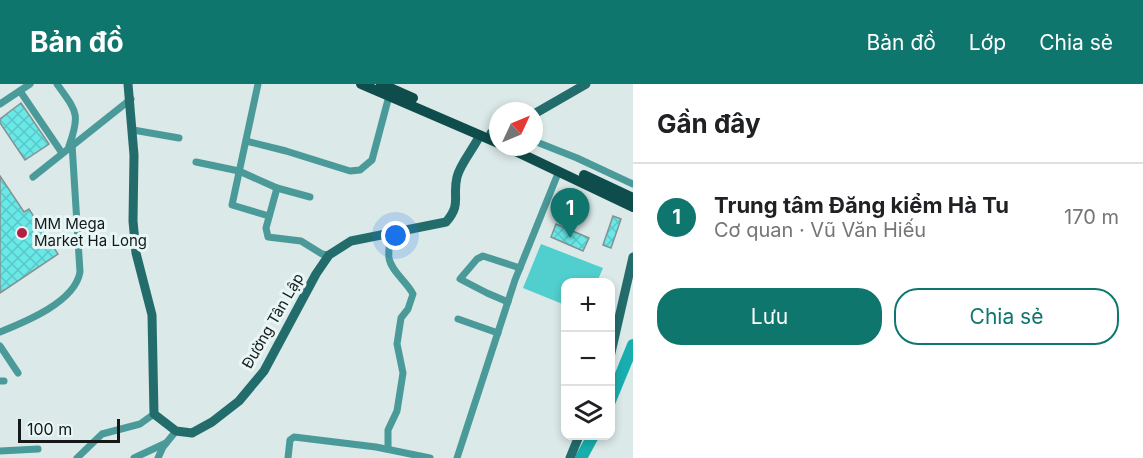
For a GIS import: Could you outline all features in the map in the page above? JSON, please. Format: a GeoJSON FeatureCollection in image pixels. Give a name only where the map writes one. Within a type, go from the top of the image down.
{"type":"FeatureCollection","features":[{"type":"Feature","properties":{"kind":"main road"},"geometry":{"type":"LineString","coordinates":[[361,84],[489,132]]}},
{"type":"Feature","properties":{"kind":"main road"},"geometry":{"type":"LineString","coordinates":[[381,84],[489,132]]}},
{"type":"Feature","properties":{"kind":"main road"},"geometry":{"type":"LineString","coordinates":[[526,156],[633,207]]}},
{"type":"Feature","properties":{"kind":"main road"},"geometry":{"type":"LineString","coordinates":[[542,156],[633,198]]}},
{"type":"Feature","properties":{"kind":"street"},"geometry":{"type":"LineString","coordinates":[[0,104],[30,84]]}},
{"type":"Feature","properties":{"kind":"street"},"geometry":{"type":"LineString","coordinates":[[0,332],[38,317],[78,282],[80,272],[71,145],[77,116],[57,84]]}},
{"type":"Feature","properties":{"kind":"street"},"geometry":{"type":"LineString","coordinates":[[128,84],[135,155],[133,221],[136,253],[152,315],[154,414]]}},
{"type":"Feature","properties":{"kind":"street"},"geometry":{"type":"LineString","coordinates":[[258,84],[232,205],[269,216]]}},
{"type":"Feature","properties":{"kind":"street"},"geometry":{"type":"LineString","coordinates":[[543,109],[586,84]]}},
{"type":"Feature","properties":{"kind":"street"},"geometry":{"type":"LineString","coordinates":[[20,91],[62,153]]}},
{"type":"Feature","properties":{"kind":"street"},"geometry":{"type":"LineString","coordinates":[[246,141],[350,171],[360,170],[372,160],[389,96]]}},
{"type":"Feature","properties":{"kind":"street"},"geometry":{"type":"LineString","coordinates":[[33,177],[130,99]]}},
{"type":"Feature","properties":{"kind":"street"},"geometry":{"type":"LineString","coordinates":[[133,130],[179,138]]}},
{"type":"Feature","properties":{"kind":"street","name":"Đường Tân Lập"},"geometry":{"type":"LineString","coordinates":[[176,431],[192,433],[212,422],[239,401],[264,371],[316,274],[329,255],[351,241],[446,222],[454,212],[459,170],[489,136]]}},
{"type":"Feature","properties":{"kind":"street"},"geometry":{"type":"LineString","coordinates":[[543,145],[633,184]]}},
{"type":"Feature","properties":{"kind":"street"},"geometry":{"type":"LineString","coordinates":[[196,162],[239,171],[278,188],[310,196]]}},
{"type":"Feature","properties":{"kind":"street"},"geometry":{"type":"LineString","coordinates":[[457,458],[520,268],[559,171]]}},
{"type":"Feature","properties":{"kind":"street"},"geometry":{"type":"LineString","coordinates":[[278,188],[269,216],[266,231],[268,237],[301,241],[322,254],[329,255]]}},
{"type":"Feature","properties":{"kind":"street"},"geometry":{"type":"LineString","coordinates":[[388,449],[388,430],[397,411],[403,373],[397,344],[401,318],[408,309],[413,294],[391,265],[388,256],[391,233]]}},
{"type":"Feature","properties":{"kind":"street"},"geometry":{"type":"LineString","coordinates":[[508,302],[460,279],[477,259],[483,256],[520,268]]}},
{"type":"Feature","properties":{"kind":"street"},"geometry":{"type":"LineString","coordinates":[[615,335],[633,256]]}},
{"type":"Feature","properties":{"kind":"street"},"geometry":{"type":"LineString","coordinates":[[458,319],[498,333]]}},
{"type":"Feature","properties":{"kind":"street"},"geometry":{"type":"LineString","coordinates":[[0,346],[18,373]]}},
{"type":"Feature","properties":{"kind":"street"},"geometry":{"type":"LineString","coordinates":[[154,414],[176,431],[158,458]]}},
{"type":"Feature","properties":{"kind":"street"},"geometry":{"type":"LineString","coordinates":[[76,458],[102,434],[140,424],[154,414]]}},
{"type":"Feature","properties":{"kind":"street"},"geometry":{"type":"LineString","coordinates":[[288,458],[290,440],[294,437],[388,449],[430,458]]}},
{"type":"Feature","properties":{"kind":"street"},"geometry":{"type":"LineString","coordinates":[[570,458],[577,440]]}},
{"type":"Feature","properties":{"kind":"street"},"geometry":{"type":"LineString","coordinates":[[134,458],[166,443]]}},
{"type":"Feature","properties":{"kind":"street"},"geometry":{"type":"LineString","coordinates":[[0,452],[38,449]]}},
{"type":"Feature","properties":{"kind":"shaded area"},"geometry":{"type":"Polygon","coordinates":[[[541,244],[603,268],[599,278],[561,278],[561,303],[523,288],[541,244]]]}},
{"type":"Feature","properties":{"kind":"building"},"geometry":{"type":"Polygon","coordinates":[[[21,103],[49,144],[25,160],[0,123],[0,119],[21,103]]]}},
{"type":"Feature","properties":{"kind":"building","name":"MM Mega Market Ha Long"},"geometry":{"type":"Polygon","coordinates":[[[0,176],[24,212],[29,209],[58,254],[0,293],[0,176]]]}},
{"type":"Feature","properties":{"kind":"building"},"geometry":{"type":"Polygon","coordinates":[[[613,216],[621,219],[611,248],[603,245],[613,216]]]}},
{"type":"Feature","properties":{"kind":"building"},"geometry":{"type":"Polygon","coordinates":[[[556,224],[589,238],[583,251],[551,237],[556,224]]]}},
{"type":"Feature","properties":{"kind":"waterway"},"geometry":{"type":"LineString","coordinates":[[615,389],[633,345]]}},
{"type":"Feature","properties":{"kind":"waterway"},"geometry":{"type":"LineString","coordinates":[[581,458],[591,440]]}},
{"type":"Feature","properties":{"kind":"place","name":"MM Mega Market Ha Long"},"geometry":{"type":"Point","coordinates":[22,233]}},
{"type":"Feature","properties":{"kind":"place","name":"Trung tâm Đăng kiểm Hà Tu"},"geometry":{"type":"Point","coordinates":[570,238]}}]}
